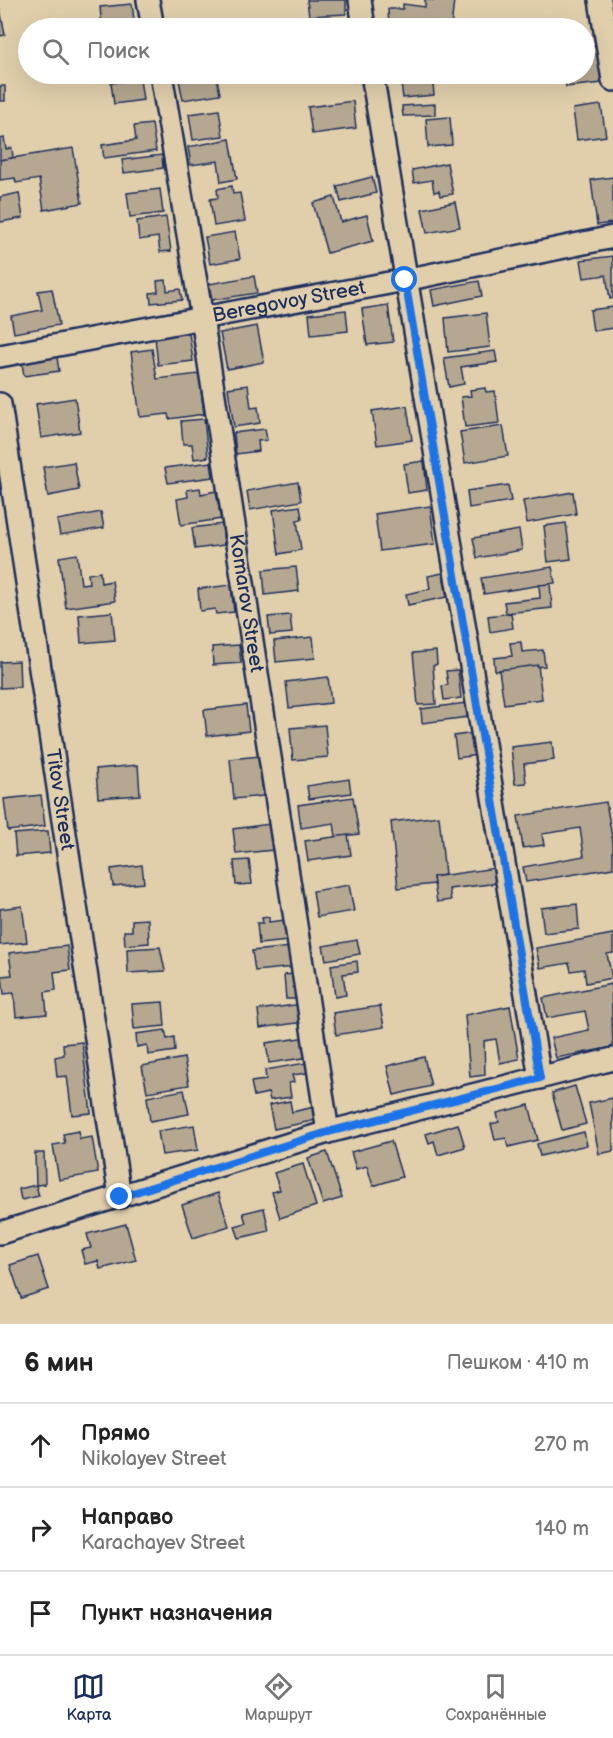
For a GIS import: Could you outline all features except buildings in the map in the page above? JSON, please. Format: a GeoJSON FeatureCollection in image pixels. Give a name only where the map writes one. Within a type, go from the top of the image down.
{"type":"FeatureCollection","features":[{"type":"Feature","properties":{"kind":"street"},"geometry":{"type":"LineString","coordinates":[[148,0],[151,18]]}},
{"type":"Feature","properties":{"kind":"street"},"geometry":{"type":"LineString","coordinates":[[360,0],[363,18]]}},
{"type":"Feature","properties":{"kind":"street"},"geometry":{"type":"LineString","coordinates":[[600,0],[613,80]]}},
{"type":"Feature","properties":{"kind":"street","name":"Komarov Street"},"geometry":{"type":"LineString","coordinates":[[162,84],[202,318],[328,1132]]}},
{"type":"Feature","properties":{"kind":"street"},"geometry":{"type":"LineString","coordinates":[[374,84],[540,1078]]}},
{"type":"Feature","properties":{"kind":"street","name":"Beregovoy Street"},"geometry":{"type":"LineString","coordinates":[[0,356],[405,280],[613,237]]}},
{"type":"Feature","properties":{"kind":"street","name":"Titov Street"},"geometry":{"type":"LineString","coordinates":[[0,404],[120,1197]]}},
{"type":"Feature","properties":{"kind":"street"},"geometry":{"type":"LineString","coordinates":[[0,1233],[328,1132],[613,1059]]}},
{"type":"Feature","properties":{"kind":"route"},"geometry":{"type":"LineString","coordinates":[[120,1197],[328,1132],[540,1078],[405,280]]}}]}
